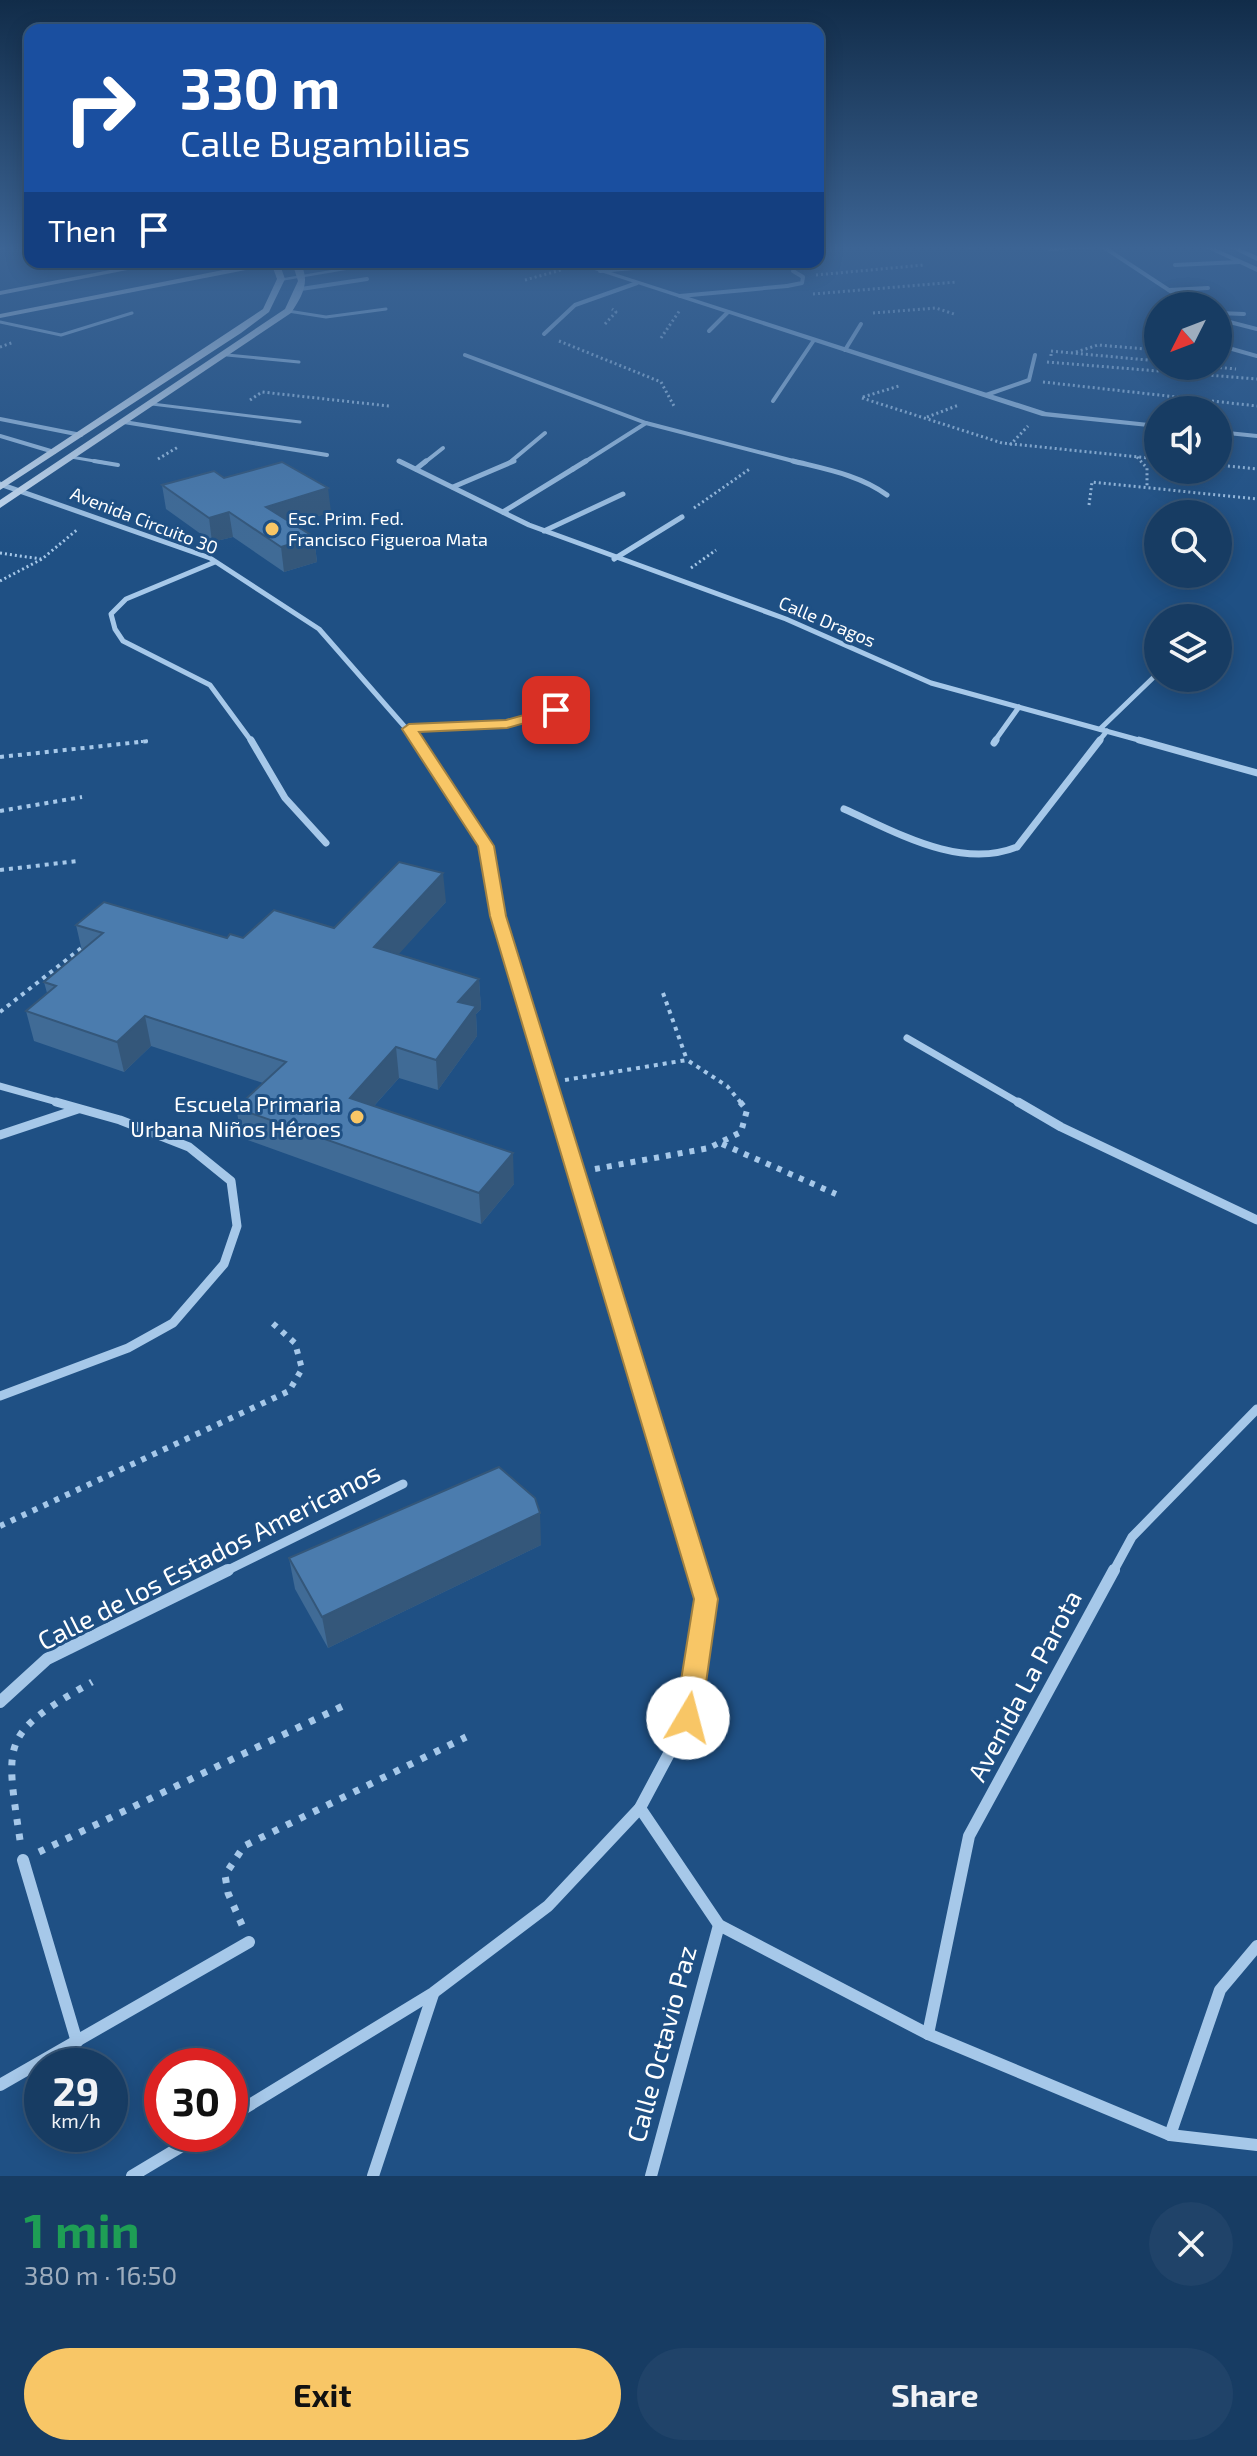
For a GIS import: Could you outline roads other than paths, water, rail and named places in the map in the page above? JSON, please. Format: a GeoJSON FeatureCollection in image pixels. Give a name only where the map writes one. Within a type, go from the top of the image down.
{"type":"FeatureCollection","features":[{"type":"Feature","properties":{"kind":"main road"},"geometry":{"type":"LineString","coordinates":[[1,485],[210,348]]}},
{"type":"Feature","properties":{"kind":"main road"},"geometry":{"type":"LineString","coordinates":[[0,505],[237,348]]}},
{"type":"Feature","properties":{"kind":"street"},"geometry":{"type":"LineString","coordinates":[[773,401],[809,348]]}},
{"type":"Feature","properties":{"kind":"street"},"geometry":{"type":"LineString","coordinates":[[837,348],[1045,414],[1144,425]]}},
{"type":"Feature","properties":{"kind":"street"},"geometry":{"type":"LineString","coordinates":[[1232,349],[1257,356]]}},
{"type":"Feature","properties":{"kind":"street"},"geometry":{"type":"LineString","coordinates":[[465,355],[646,423],[859,479],[887,495]]}},
{"type":"Feature","properties":{"kind":"street"},"geometry":{"type":"LineString","coordinates":[[986,395],[1029,380],[1035,358]]}},
{"type":"Feature","properties":{"kind":"street"},"geometry":{"type":"LineString","coordinates":[[0,419],[81,435]]}},
{"type":"Feature","properties":{"kind":"street"},"geometry":{"type":"LineString","coordinates":[[124,422],[327,455]]}},
{"type":"Feature","properties":{"kind":"street"},"geometry":{"type":"LineString","coordinates":[[503,512],[646,423]]}},
{"type":"Feature","properties":{"kind":"street"},"geometry":{"type":"LineString","coordinates":[[453,487],[514,461],[545,433]]}},
{"type":"Feature","properties":{"kind":"street"},"geometry":{"type":"LineString","coordinates":[[1232,433],[1257,436]]}},
{"type":"Feature","properties":{"kind":"street"},"geometry":{"type":"LineString","coordinates":[[0,436],[54,452]]}},
{"type":"Feature","properties":{"kind":"street"},"geometry":{"type":"LineString","coordinates":[[416,469],[443,448]]}},
{"type":"Feature","properties":{"kind":"street","name":"Calle Dragos"},"geometry":{"type":"LineString","coordinates":[[399,461],[544,531],[786,619],[931,683],[1257,773]]}},
{"type":"Feature","properties":{"kind":"street","name":"Avenida Circuito 30"},"geometry":{"type":"LineString","coordinates":[[1,485],[94,515],[215,562],[319,629],[409,729],[486,846],[498,916],[706,1599],[688,1718],[640,1808],[548,1906],[433,1993],[248,2106]]}},
{"type":"Feature","properties":{"kind":"street"},"geometry":{"type":"LineString","coordinates":[[544,531],[623,494]]}},
{"type":"Feature","properties":{"kind":"street"},"geometry":{"type":"LineString","coordinates":[[614,559],[682,517]]}},
{"type":"Feature","properties":{"kind":"street"},"geometry":{"type":"LineString","coordinates":[[215,562],[126,599],[111,614],[112,629],[120,642],[193,672],[211,686],[262,755],[295,812],[326,843]]}},
{"type":"Feature","properties":{"kind":"street"},"geometry":{"type":"LineString","coordinates":[[844,809],[916,840],[989,858],[1004,856],[1017,847],[1103,730],[1144,687]]}},
{"type":"Feature","properties":{"kind":"street"},"geometry":{"type":"LineString","coordinates":[[994,743],[1019,707]]}},
{"type":"Feature","properties":{"kind":"street"},"geometry":{"type":"LineString","coordinates":[[409,729],[507,724],[556,710]]}},
{"type":"Feature","properties":{"kind":"street"},"geometry":{"type":"LineString","coordinates":[[907,1038],[1061,1127],[1257,1220]]}},
{"type":"Feature","properties":{"kind":"street"},"geometry":{"type":"LineString","coordinates":[[0,1086],[120,1120],[189,1147],[231,1181],[237,1226],[224,1264],[173,1323],[128,1348],[0,1396]]}},
{"type":"Feature","properties":{"kind":"street"},"geometry":{"type":"LineString","coordinates":[[0,1135],[78,1109]]}},
{"type":"Feature","properties":{"kind":"street","name":"Avenida La Parota"},"geometry":{"type":"LineString","coordinates":[[928,2034],[969,1836],[1132,1537],[1257,1409]]}},
{"type":"Feature","properties":{"kind":"street","name":"Calle de los Estados Americanos"},"geometry":{"type":"LineString","coordinates":[[0,1702],[47,1659],[403,1484]]}},
{"type":"Feature","properties":{"kind":"street"},"geometry":{"type":"LineString","coordinates":[[640,1808],[719,1925],[928,2034],[1170,2135],[1257,2145]]}},
{"type":"Feature","properties":{"kind":"street"},"geometry":{"type":"LineString","coordinates":[[23,1860],[77,2042]]}},
{"type":"Feature","properties":{"kind":"street","name":"Calle Octavio Paz"},"geometry":{"type":"LineString","coordinates":[[651,2176],[719,1925]]}},
{"type":"Feature","properties":{"kind":"street"},"geometry":{"type":"LineString","coordinates":[[0,2085],[249,1942]]}},
{"type":"Feature","properties":{"kind":"street"},"geometry":{"type":"LineString","coordinates":[[1170,2135],[1220,1990],[1257,1946]]}},
{"type":"Feature","properties":{"kind":"street"},"geometry":{"type":"LineString","coordinates":[[373,2176],[433,1993]]}},
{"type":"Feature","properties":{"kind":"street"},"geometry":{"type":"LineString","coordinates":[[132,2176],[172,2152]]}},
{"type":"Feature","properties":{"kind":"lane"},"geometry":{"type":"LineString","coordinates":[[227,355],[299,362]]}},
{"type":"Feature","properties":{"kind":"lane"},"geometry":{"type":"LineString","coordinates":[[152,404],[300,422]]}},
{"type":"Feature","properties":{"kind":"lane"},"geometry":{"type":"LineString","coordinates":[[71,457],[118,465]]}},
{"type":"Feature","properties":{"kind":"place","name":"Esc. Prim. Fed. Francisco Figueroa Mata"},"geometry":{"type":"Point","coordinates":[272,529]}},
{"type":"Feature","properties":{"kind":"place","name":"Escuela Primaria Urbana Niños Héroes"},"geometry":{"type":"Point","coordinates":[357,1117]}}]}
